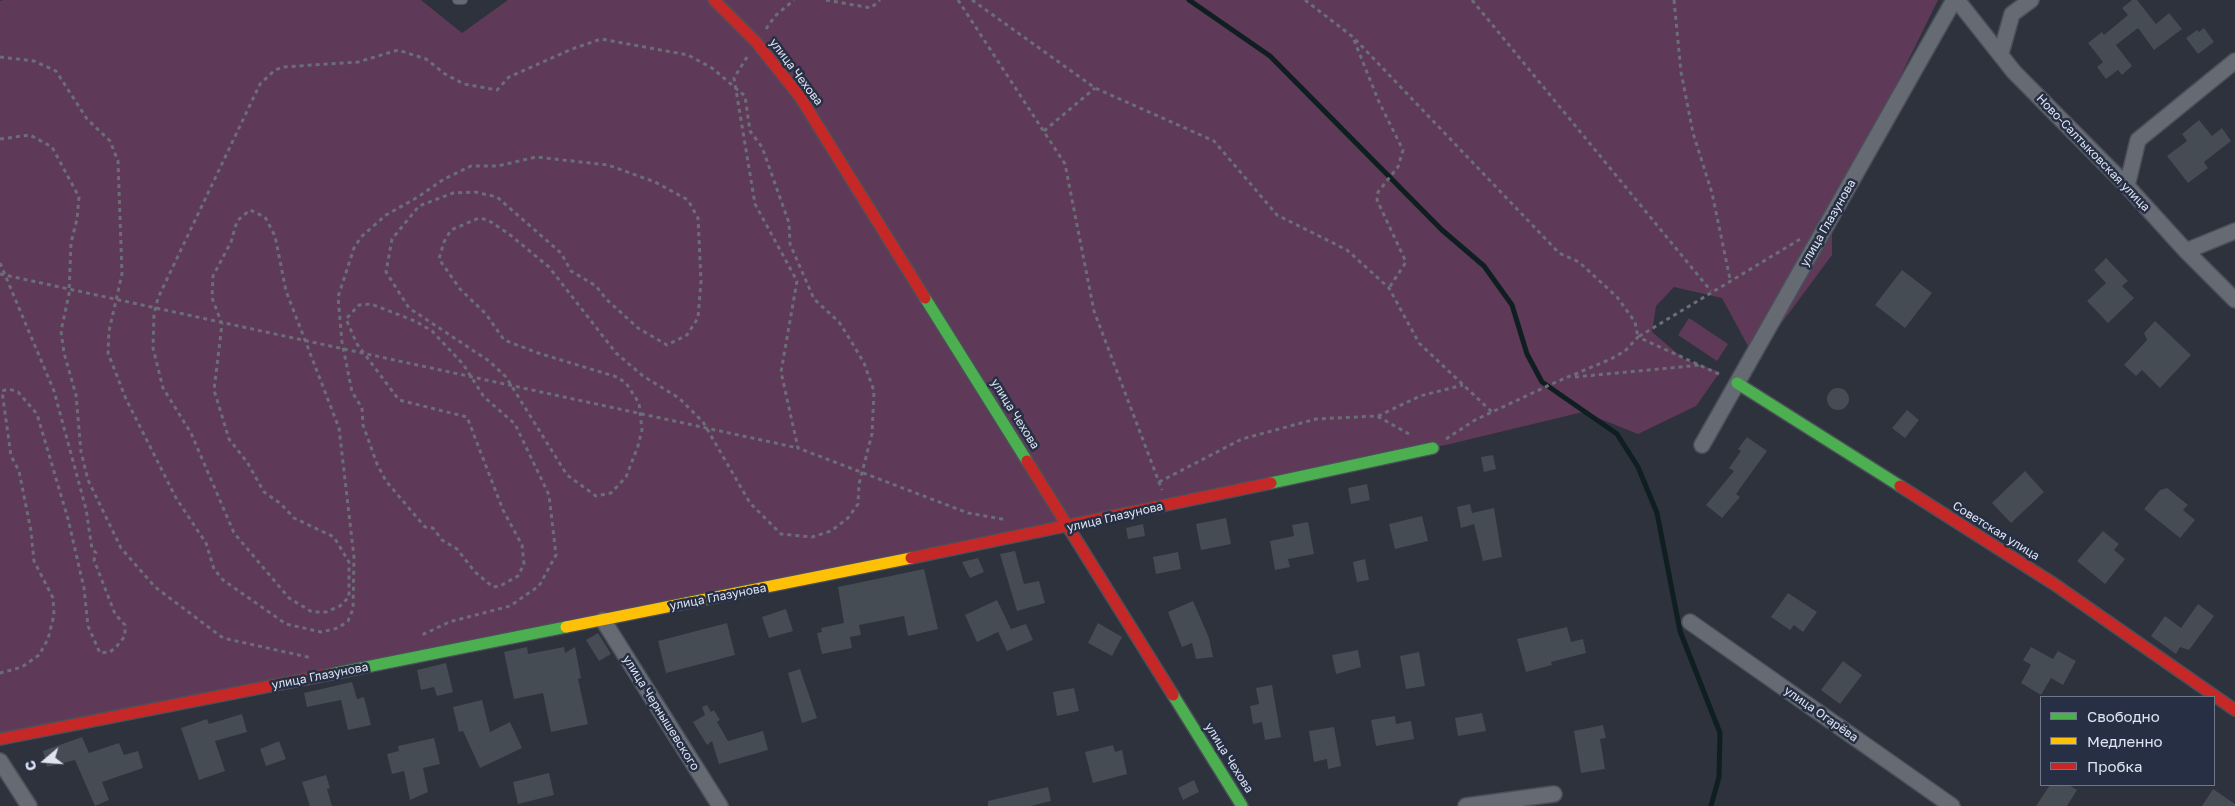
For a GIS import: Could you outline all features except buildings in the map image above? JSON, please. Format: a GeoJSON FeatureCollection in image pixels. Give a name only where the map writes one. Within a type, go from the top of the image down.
{"type":"FeatureCollection","features":[{"type":"Feature","properties":{"kind":"street","name":"улица Чехова"},"geometry":{"type":"LineString","coordinates":[[714,0],[756,42],[800,97],[1070,527],[1242,806]]}},
{"type":"Feature","properties":{"kind":"street","name":"Ново-Салтыковская улица"},"geometry":{"type":"LineString","coordinates":[[1956,0],[2014,72],[2127,186],[2186,251],[2235,300]]}},
{"type":"Feature","properties":{"kind":"street","name":"улица Глазунова"},"geometry":{"type":"LineString","coordinates":[[1702,445],[1956,0]]}},
{"type":"Feature","properties":{"kind":"street"},"geometry":{"type":"LineString","coordinates":[[2001,54],[2012,14],[2030,0]]}},
{"type":"Feature","properties":{"kind":"street"},"geometry":{"type":"LineString","coordinates":[[2127,186],[2138,140],[2235,61]]}},
{"type":"Feature","properties":{"kind":"street"},"geometry":{"type":"LineString","coordinates":[[2186,251],[2235,231]]}},
{"type":"Feature","properties":{"kind":"street","name":"Советская улица"},"geometry":{"type":"LineString","coordinates":[[1737,383],[2054,584],[2215,696]]}},
{"type":"Feature","properties":{"kind":"street","name":"улица Глазунова"},"geometry":{"type":"LineString","coordinates":[[0,739],[1070,527],[1433,448]]}},
{"type":"Feature","properties":{"kind":"street","name":"улица Чернышевского"},"geometry":{"type":"LineString","coordinates":[[602,620],[720,806]]}},
{"type":"Feature","properties":{"kind":"street","name":"улица Огарёва"},"geometry":{"type":"LineString","coordinates":[[1690,622],[1952,806]]}},
{"type":"Feature","properties":{"kind":"street","name":"Советская улица"},"geometry":{"type":"LineString","coordinates":[[2215,696],[2235,710]]}},
{"type":"Feature","properties":{"kind":"street"},"geometry":{"type":"LineString","coordinates":[[0,761],[29,806]]}},
{"type":"Feature","properties":{"kind":"street"},"geometry":{"type":"LineString","coordinates":[[1466,806],[1554,794]]}},
{"type":"Feature","properties":{"kind":"lane"},"geometry":{"type":"LineString","coordinates":[[457,0],[463,0]]}},
{"type":"Feature","properties":{"kind":"path"},"geometry":{"type":"LineString","coordinates":[[794,0],[775,16],[756,42],[734,78],[755,204],[797,281],[781,372],[798,448]]}},
{"type":"Feature","properties":{"kind":"path"},"geometry":{"type":"LineString","coordinates":[[826,0],[871,8],[880,0]]}},
{"type":"Feature","properties":{"kind":"path"},"geometry":{"type":"LineString","coordinates":[[958,0],[1065,164],[1094,311],[1164,494]]}},
{"type":"Feature","properties":{"kind":"path"},"geometry":{"type":"LineString","coordinates":[[972,0],[1095,88],[1214,140],[1277,215],[1347,250],[1389,288],[1420,342],[1492,412]]}},
{"type":"Feature","properties":{"kind":"path"},"geometry":{"type":"LineString","coordinates":[[1305,0],[1353,37],[1558,252],[1579,262],[1616,297],[1635,322],[1638,337]]}},
{"type":"Feature","properties":{"kind":"path"},"geometry":{"type":"LineString","coordinates":[[1472,0],[1711,291]]}},
{"type":"Feature","properties":{"kind":"path"},"geometry":{"type":"LineString","coordinates":[[1674,0],[1681,72],[1693,133],[1712,193],[1730,279]]}},
{"type":"Feature","properties":{"kind":"path"},"geometry":{"type":"LineString","coordinates":[[1353,37],[1379,102],[1403,150],[1398,167],[1378,192],[1377,200],[1406,262],[1389,288]]}},
{"type":"Feature","properties":{"kind":"path"},"geometry":{"type":"LineString","coordinates":[[0,57],[34,61],[56,71],[87,119],[110,141],[118,161],[122,274],[109,331],[108,353],[126,399],[176,498],[206,542],[214,569],[224,580],[286,624],[321,632],[338,628],[348,621],[353,609],[354,557],[339,428],[286,291],[275,236],[265,217],[250,210],[237,221],[231,242],[212,276],[212,298],[222,322],[214,390],[229,439],[247,462],[264,492],[281,504],[294,518],[334,537],[349,562],[349,597],[340,606],[326,612],[312,612],[289,598],[234,533],[191,433],[163,388],[154,348],[158,298],[260,84],[275,70],[283,67],[358,62],[398,50],[426,58],[445,74],[464,84],[498,90],[509,77],[572,49],[601,39],[688,55],[712,68],[745,96],[750,131],[762,147],[789,223],[790,244],[814,299],[839,322],[847,334],[864,363],[874,391],[872,434],[858,484],[858,504],[848,518],[831,531],[812,538],[781,534],[750,503],[707,428],[679,398],[643,376],[616,353],[548,267],[509,234],[488,220],[479,218],[451,230],[444,242],[439,259],[460,289],[486,314],[504,340],[538,353],[617,377],[634,393],[641,414],[642,430],[626,477],[611,493],[596,496],[567,475],[511,385],[489,361],[409,308],[386,272],[392,239],[419,206],[453,193],[475,192],[496,198],[561,253],[571,271],[596,286],[606,299],[638,328],[667,346],[687,335],[698,318],[701,281],[698,218],[688,200],[655,182],[608,165],[536,157],[498,166],[471,166],[444,179],[418,197],[386,215],[361,237],[354,248],[338,297],[343,348],[352,392],[362,408],[363,425],[377,464],[386,481],[425,527],[433,528],[442,540],[457,549],[475,572],[493,587],[500,586],[518,576],[524,564],[522,545],[503,510],[467,416],[399,400],[364,353],[346,319],[359,305],[371,304],[415,321],[432,331],[463,364],[484,397],[515,424],[549,494],[556,555],[539,586],[510,606],[449,622],[417,637]]}},
{"type":"Feature","properties":{"kind":"path"},"geometry":{"type":"LineString","coordinates":[[1044,131],[1095,88]]}},
{"type":"Feature","properties":{"kind":"path"},"geometry":{"type":"LineString","coordinates":[[0,140],[30,134],[52,147],[79,197],[71,243],[69,289],[61,331],[64,353],[76,395],[81,452],[91,491],[121,548],[155,587],[223,638],[318,659]]}},
{"type":"Feature","properties":{"kind":"path"},"geometry":{"type":"LineString","coordinates":[[1377,416],[1433,448],[1476,420],[1492,412],[1625,352],[1638,337],[1730,279],[1804,237]]}},
{"type":"Feature","properties":{"kind":"path"},"geometry":{"type":"LineString","coordinates":[[0,263],[7,275],[23,320],[54,391],[86,509],[92,549],[96,553],[94,560],[115,614],[125,625],[125,636],[110,652],[100,653],[92,638],[84,588],[68,519],[37,414],[18,392],[2,391],[11,456],[19,472],[31,531],[34,560],[53,598],[54,615],[48,639],[39,654],[22,667],[0,673]]}},
{"type":"Feature","properties":{"kind":"path"},"geometry":{"type":"LineString","coordinates":[[0,274],[798,448],[968,513],[1016,521]]}},
{"type":"Feature","properties":{"kind":"path"},"geometry":{"type":"LineString","coordinates":[[1638,337],[1703,365],[1737,383]]}},
{"type":"Feature","properties":{"kind":"path"},"geometry":{"type":"LineString","coordinates":[[1572,377],[1703,365]]}},
{"type":"Feature","properties":{"kind":"path"},"geometry":{"type":"LineString","coordinates":[[1159,482],[1242,439],[1316,420],[1377,416],[1420,396],[1464,385]]}},
{"type":"Feature","properties":{"kind":"shaded area"},"geometry":{"type":"Polygon","coordinates":[[[421,0],[462,33],[508,0],[1938,0],[1832,215],[1832,255],[1755,359],[1722,298],[1674,287],[1656,306],[1652,332],[1684,359],[1720,372],[1696,406],[1638,434],[1583,412],[1450,444],[698,601],[0,740],[0,1],[421,0]]]}},
{"type":"Feature","properties":{"kind":"shaded area"},"geometry":{"type":"Polygon","coordinates":[[[1689,318],[1728,344],[1717,361],[1678,335],[1689,318]]]}},
{"type":"Feature","properties":{"kind":"waterway"},"geometry":{"type":"LineString","coordinates":[[1189,0],[1270,56],[1442,230],[1484,266],[1512,305],[1527,354],[1542,382],[1617,434],[1638,467],[1657,513],[1680,631],[1720,733],[1719,777],[1711,806]]}},
{"type":"Feature","properties":{"kind":"traffic: fast"},"geometry":{"type":"LineString","coordinates":[[925,298],[1027,461]]}},
{"type":"Feature","properties":{"kind":"traffic: fast"},"geometry":{"type":"LineString","coordinates":[[1737,383],[1900,486]]}},
{"type":"Feature","properties":{"kind":"traffic: fast"},"geometry":{"type":"LineString","coordinates":[[1271,483],[1433,448]]}},
{"type":"Feature","properties":{"kind":"traffic: fast"},"geometry":{"type":"LineString","coordinates":[[331,674],[566,627]]}},
{"type":"Feature","properties":{"kind":"traffic: fast"},"geometry":{"type":"LineString","coordinates":[[1173,695],[1242,806]]}},
{"type":"Feature","properties":{"kind":"traffic: slow"},"geometry":{"type":"LineString","coordinates":[[566,627],[911,558]]}},
{"type":"Feature","properties":{"kind":"traffic: jam"},"geometry":{"type":"LineString","coordinates":[[714,0],[756,42],[800,97],[925,298]]}},
{"type":"Feature","properties":{"kind":"traffic: jam"},"geometry":{"type":"LineString","coordinates":[[1027,461],[1173,695]]}},
{"type":"Feature","properties":{"kind":"traffic: jam"},"geometry":{"type":"LineString","coordinates":[[911,558],[1271,483]]}},
{"type":"Feature","properties":{"kind":"traffic: jam"},"geometry":{"type":"LineString","coordinates":[[1900,486],[2054,584],[2215,696]]}},
{"type":"Feature","properties":{"kind":"traffic: jam"},"geometry":{"type":"LineString","coordinates":[[0,739],[331,674]]}},
{"type":"Feature","properties":{"kind":"traffic: jam"},"geometry":{"type":"LineString","coordinates":[[2215,696],[2235,710]]}}]}
